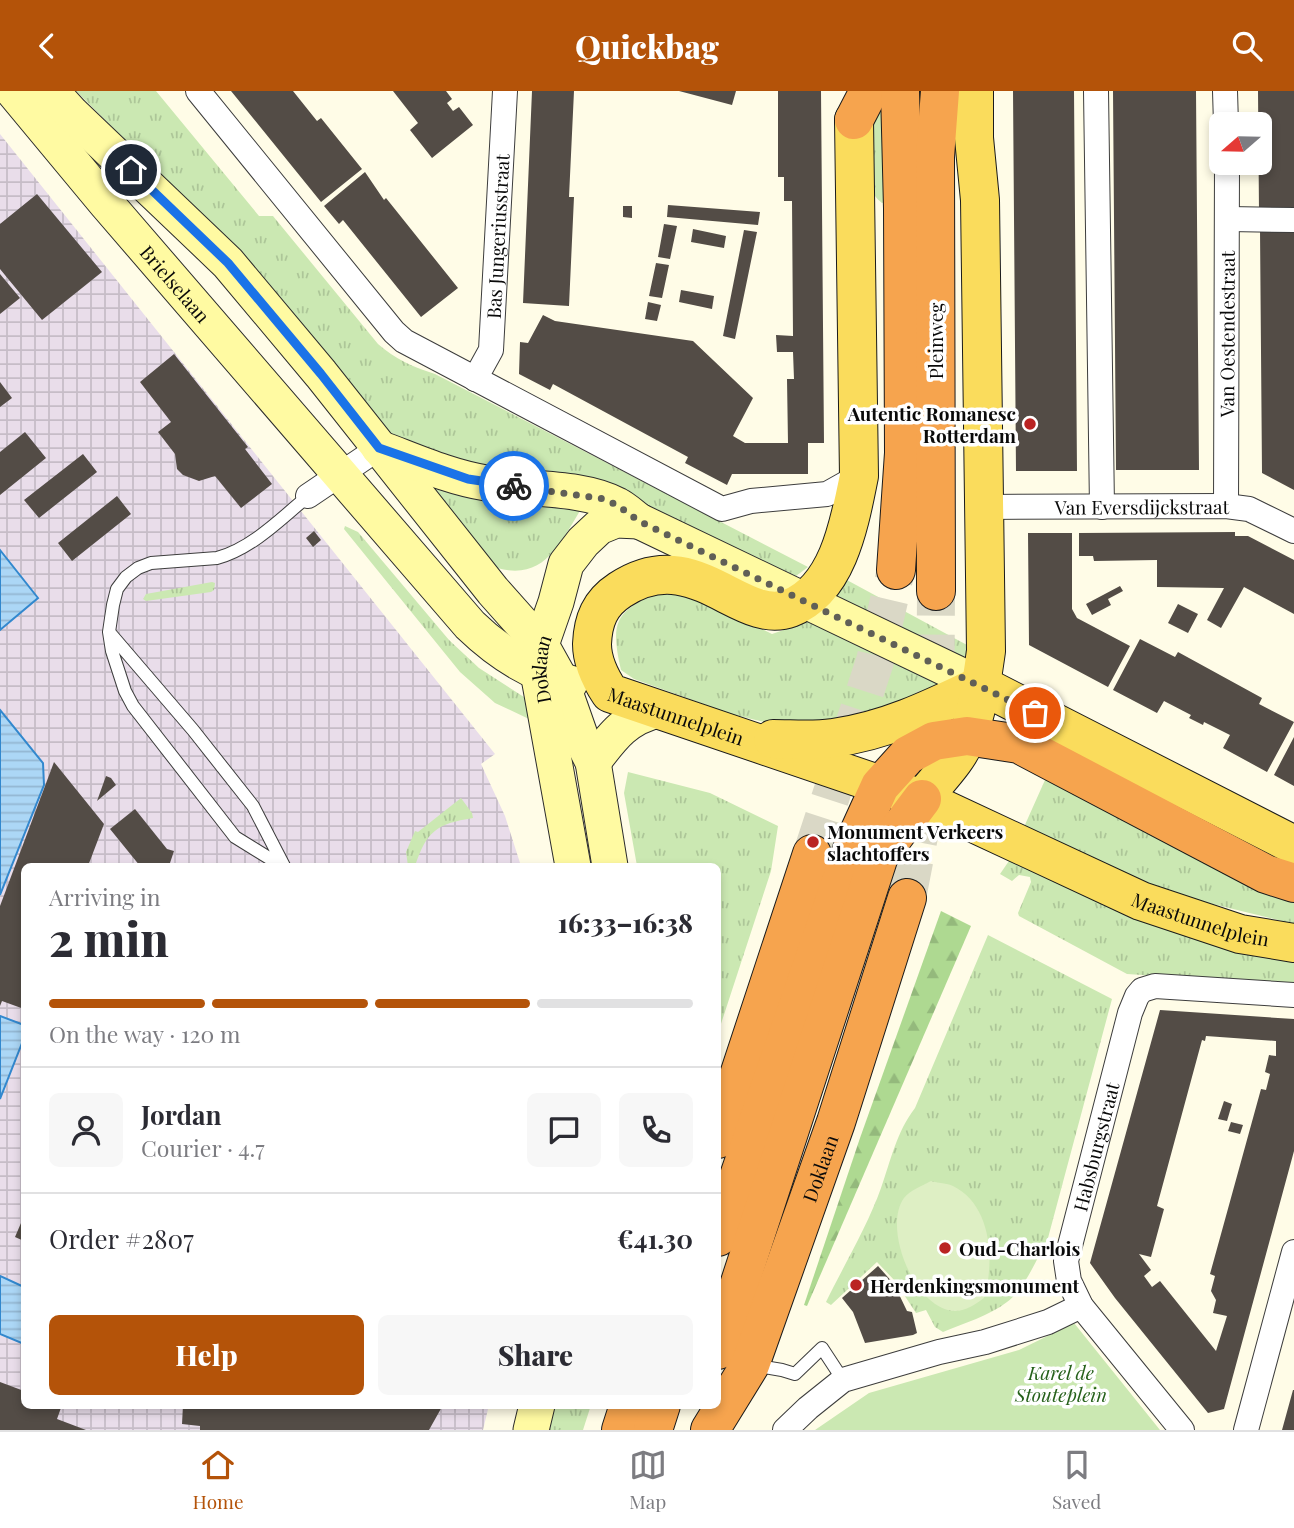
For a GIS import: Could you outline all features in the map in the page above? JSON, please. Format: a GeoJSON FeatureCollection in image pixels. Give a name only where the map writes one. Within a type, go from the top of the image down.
{"type":"FeatureCollection","features":[{"type":"Feature","properties":{"kind":"highway","name":"Pleinweg"},"geometry":{"type":"LineString","coordinates":[[896,570],[904,453],[900,91]]}},
{"type":"Feature","properties":{"kind":"highway","name":"Pleinweg"},"geometry":{"type":"LineString","coordinates":[[936,591],[935,157],[940,91]]}},
{"type":"Feature","properties":{"kind":"highway"},"geometry":{"type":"LineString","coordinates":[[721,1228],[855,841],[880,786],[908,755],[933,741],[967,736],[1019,744],[1266,874],[1294,883]]}},
{"type":"Feature","properties":{"kind":"highway"},"geometry":{"type":"LineString","coordinates":[[734,1357],[880,856],[922,799]]}},
{"type":"Feature","properties":{"kind":"highway"},"geometry":{"type":"LineString","coordinates":[[721,1130],[812,854]]}},
{"type":"Feature","properties":{"kind":"highway","name":"Doklaan"},"geometry":{"type":"LineString","coordinates":[[721,1397],[734,1357],[836,1122],[907,898]]}},
{"type":"Feature","properties":{"kind":"highway"},"geometry":{"type":"LineString","coordinates":[[621,1430],[628,1409]]}},
{"type":"Feature","properties":{"kind":"highway"},"geometry":{"type":"LineString","coordinates":[[653,1430],[660,1409]]}},
{"type":"Feature","properties":{"kind":"highway"},"geometry":{"type":"LineString","coordinates":[[691,1430],[698,1409]]}},
{"type":"Feature","properties":{"kind":"highway","name":"Doklaan"},"geometry":{"type":"LineString","coordinates":[[710,1430],[717,1409]]}},
{"type":"Feature","properties":{"kind":"main road","name":"Brielselaan"},"geometry":{"type":"LineString","coordinates":[[13,91],[106,203],[470,625],[498,650],[547,666],[610,693]]}},
{"type":"Feature","properties":{"kind":"main road"},"geometry":{"type":"LineString","coordinates":[[51,91],[228,263],[321,374],[493,591],[547,666]]}},
{"type":"Feature","properties":{"kind":"main road"},"geometry":{"type":"LineString","coordinates":[[922,799],[958,754],[967,736],[981,685],[987,639],[980,199],[974,138],[974,91]]}},
{"type":"Feature","properties":{"kind":"main road"},"geometry":{"type":"LineString","coordinates":[[804,601],[835,561],[848,531],[859,476],[858,101]]}},
{"type":"Feature","properties":{"kind":"main road"},"geometry":{"type":"LineString","coordinates":[[379,448],[486,484],[538,488],[604,499],[639,521],[981,685],[1294,845]]}},
{"type":"Feature","properties":{"kind":"main road","name":"Doklaan"},"geometry":{"type":"LineString","coordinates":[[573,863],[547,666],[566,564],[599,527],[616,520],[639,521]]}},
{"type":"Feature","properties":{"kind":"main road"},"geometry":{"type":"LineString","coordinates":[[493,591],[506,598],[519,597],[566,564]]}},
{"type":"Feature","properties":{"kind":"main road","name":"Maastunnelplein"},"geometry":{"type":"LineString","coordinates":[[804,601],[779,611],[771,611],[715,587],[674,574],[660,574],[632,582],[601,608],[593,630],[592,653],[595,665],[610,693],[922,799],[1141,901],[1240,934],[1294,943]]}},
{"type":"Feature","properties":{"kind":"main road","name":"Doklaan"},"geometry":{"type":"LineString","coordinates":[[547,666],[593,762],[610,863]]}},
{"type":"Feature","properties":{"kind":"main road"},"geometry":{"type":"LineString","coordinates":[[744,740],[830,739],[873,731],[981,685]]}},
{"type":"Feature","properties":{"kind":"main road"},"geometry":{"type":"LineString","coordinates":[[593,762],[626,724],[641,714],[658,710]]}},
{"type":"Feature","properties":{"kind":"main road"},"geometry":{"type":"LineString","coordinates":[[531,1430],[536,1409]]}},
{"type":"Feature","properties":{"kind":"street"},"geometry":{"type":"LineString","coordinates":[[198,91],[404,341],[722,509],[751,502],[827,494],[859,476]]}},
{"type":"Feature","properties":{"kind":"street","name":"Bas Jungeriusstraat"},"geometry":{"type":"LineString","coordinates":[[475,379],[491,350],[505,91]]}},
{"type":"Feature","properties":{"kind":"street"},"geometry":{"type":"LineString","coordinates":[[1096,91],[1102,507]]}},
{"type":"Feature","properties":{"kind":"street"},"geometry":{"type":"LineString","coordinates":[[1225,91],[1226,112]]}},
{"type":"Feature","properties":{"kind":"street","name":"Van Oestendestraat"},"geometry":{"type":"LineString","coordinates":[[1226,506],[1227,175]]}},
{"type":"Feature","properties":{"kind":"street"},"geometry":{"type":"LineString","coordinates":[[1228,219],[1294,220]]}},
{"type":"Feature","properties":{"kind":"street"},"geometry":{"type":"LineString","coordinates":[[308,496],[379,448]]}},
{"type":"Feature","properties":{"kind":"street","name":"Van Eversdijckstraat"},"geometry":{"type":"LineString","coordinates":[[984,507],[1226,506],[1249,509],[1294,531]]}},
{"type":"Feature","properties":{"kind":"street","name":"Habsburgstraat"},"geometry":{"type":"LineString","coordinates":[[1182,1430],[1081,1306],[1069,1281],[1066,1261],[1130,1013],[1142,990],[1155,986],[1294,995]]}},
{"type":"Feature","properties":{"kind":"street"},"geometry":{"type":"LineString","coordinates":[[1246,1430],[1294,1252]]}},
{"type":"Feature","properties":{"kind":"street"},"geometry":{"type":"LineString","coordinates":[[785,1430],[843,1380],[939,1352],[985,1342],[1048,1322],[1081,1306]]}},
{"type":"Feature","properties":{"kind":"lane"},"geometry":{"type":"LineString","coordinates":[[278,863],[235,837],[133,706],[117,669],[109,632],[117,589],[126,577],[138,568],[151,563],[228,555],[256,538],[308,496]]}},
{"type":"Feature","properties":{"kind":"lane"},"geometry":{"type":"LineString","coordinates":[[109,632],[193,730],[253,806],[282,863]]}},
{"type":"Feature","properties":{"kind":"lane"},"geometry":{"type":"LineString","coordinates":[[734,1357],[795,1374],[822,1347],[843,1380]]}},
{"type":"Feature","properties":{"kind":"shaded area"},"geometry":{"type":"Polygon","coordinates":[[[0,134],[495,754],[481,764],[505,816],[520,863],[21,863],[21,1409],[488,1409],[483,1430],[0,1430],[0,134]]]}},
{"type":"Feature","properties":{"kind":"green space"},"geometry":{"type":"Polygon","coordinates":[[[76,91],[156,91],[259,216],[273,216],[378,344],[391,354],[435,374],[808,567],[796,576],[611,492],[473,468],[398,439],[356,405],[160,175],[76,91]]]}},
{"type":"Feature","properties":{"kind":"green space"},"geometry":{"type":"Polygon","coordinates":[[[880,109],[886,112],[886,202],[882,203],[869,184],[867,172],[868,147],[875,111],[880,109]]]}},
{"type":"Feature","properties":{"kind":"green space"},"geometry":{"type":"Polygon","coordinates":[[[411,468],[581,509],[549,557],[527,569],[513,571],[497,568],[411,468]]]}},
{"type":"Feature","properties":{"kind":"green space"},"geometry":{"type":"Polygon","coordinates":[[[345,526],[358,532],[449,640],[479,668],[527,699],[529,719],[495,703],[460,672],[344,529],[345,526]]]}},
{"type":"Feature","properties":{"kind":"green space"},"geometry":{"type":"Polygon","coordinates":[[[845,579],[967,645],[969,648],[964,658],[836,600],[833,594],[845,579]]]}},
{"type":"Feature","properties":{"kind":"green space"},"geometry":{"type":"Polygon","coordinates":[[[215,583],[211,592],[146,601],[143,599],[146,594],[215,583]]]}},
{"type":"Feature","properties":{"kind":"green space"},"geometry":{"type":"Polygon","coordinates":[[[667,588],[695,596],[772,634],[810,621],[932,676],[942,689],[878,717],[785,727],[731,714],[634,679],[621,670],[617,651],[617,626],[628,609],[667,588]]]}},
{"type":"Feature","properties":{"kind":"green space"},"geometry":{"type":"Polygon","coordinates":[[[628,772],[710,793],[778,826],[771,871],[721,1024],[721,863],[636,863],[624,793],[628,772]]]}},
{"type":"Feature","properties":{"kind":"green space"},"geometry":{"type":"Polygon","coordinates":[[[1054,779],[1294,900],[1294,924],[1184,897],[1102,866],[1024,827],[1045,780],[1054,779]]]}},
{"type":"Feature","properties":{"kind":"green space"},"geometry":{"type":"Polygon","coordinates":[[[461,798],[472,813],[473,818],[450,823],[435,831],[424,845],[416,863],[408,863],[406,852],[415,831],[418,832],[461,798]]]}},
{"type":"Feature","properties":{"kind":"green space"},"geometry":{"type":"Polygon","coordinates":[[[1011,858],[1294,958],[1294,985],[1127,974],[1019,916],[1031,882],[1030,877],[1019,875],[1012,881],[1000,874],[1011,858]]]}},
{"type":"Feature","properties":{"kind":"green space"},"geometry":{"type":"Polygon","coordinates":[[[941,911],[971,926],[807,1306],[804,1305],[860,1138],[941,911]]]}},
{"type":"Feature","properties":{"kind":"green space"},"geometry":{"type":"Polygon","coordinates":[[[988,935],[1112,999],[1048,1238],[1014,1296],[1000,1307],[943,1332],[935,1327],[926,1310],[916,1313],[895,1281],[877,1262],[831,1305],[826,1302],[869,1217],[899,1137],[915,1108],[988,935]]]}},
{"type":"Feature","properties":{"kind":"green space","name":"Oud-Charlois"},"geometry":{"type":"Polygon","coordinates":[[[931,1181],[951,1185],[966,1195],[976,1206],[987,1236],[989,1268],[984,1298],[963,1310],[940,1307],[927,1297],[915,1283],[900,1247],[898,1211],[904,1198],[931,1181]]]}},
{"type":"Feature","properties":{"kind":"green space","name":"Karel de Stouteplein"},"geometry":{"type":"Polygon","coordinates":[[[1074,1323],[1160,1430],[815,1430],[869,1393],[1019,1350],[1074,1323]]]}},
{"type":"Feature","properties":{"kind":"green space"},"geometry":{"type":"Polygon","coordinates":[[[551,1409],[590,1409],[583,1430],[547,1430],[551,1409]]]}},
{"type":"Feature","properties":{"kind":"water"},"geometry":{"type":"Polygon","coordinates":[[[0,550],[38,598],[0,630],[0,550]]]}},
{"type":"Feature","properties":{"kind":"water"},"geometry":{"type":"Polygon","coordinates":[[[0,710],[43,763],[44,785],[0,895],[0,710]]]}},
{"type":"Feature","properties":{"kind":"water"},"geometry":{"type":"Polygon","coordinates":[[[0,1016],[21,1024],[21,1046],[0,1099],[0,1016]]]}},
{"type":"Feature","properties":{"kind":"water"},"geometry":{"type":"Polygon","coordinates":[[[0,1276],[21,1286],[21,1343],[0,1334],[0,1276]]]}},
{"type":"Feature","properties":{"kind":"building"},"geometry":{"type":"Polygon","coordinates":[[[231,91],[293,91],[317,121],[321,118],[362,169],[321,202],[231,91]]]}},
{"type":"Feature","properties":{"kind":"building"},"geometry":{"type":"Polygon","coordinates":[[[393,91],[446,91],[452,99],[447,103],[453,111],[459,107],[473,125],[432,158],[410,130],[418,123],[393,91]]]}},
{"type":"Feature","properties":{"kind":"building"},"geometry":{"type":"Polygon","coordinates":[[[532,91],[574,91],[569,197],[574,197],[569,306],[523,303],[532,91]]]}},
{"type":"Feature","properties":{"kind":"building"},"geometry":{"type":"Polygon","coordinates":[[[679,91],[736,91],[732,105],[679,91]]]}},
{"type":"Feature","properties":{"kind":"building"},"geometry":{"type":"Polygon","coordinates":[[[778,91],[821,91],[824,443],[808,443],[808,474],[732,474],[727,485],[685,463],[688,457],[553,384],[550,390],[519,374],[520,342],[528,343],[543,315],[555,321],[693,341],[753,398],[733,436],[745,443],[788,443],[787,379],[794,379],[793,352],[777,352],[776,335],[793,336],[792,201],[784,201],[784,177],[778,177],[778,91]]]}},
{"type":"Feature","properties":{"kind":"building"},"geometry":{"type":"Polygon","coordinates":[[[1013,91],[1074,91],[1077,471],[1016,471],[1013,91]]]}},
{"type":"Feature","properties":{"kind":"building"},"geometry":{"type":"Polygon","coordinates":[[[1113,91],[1196,91],[1199,470],[1116,470],[1113,91]]]}},
{"type":"Feature","properties":{"kind":"building"},"geometry":{"type":"Polygon","coordinates":[[[1258,91],[1294,91],[1294,212],[1259,213],[1259,175],[1272,175],[1272,112],[1258,112],[1258,91]]]}},
{"type":"Feature","properties":{"kind":"building"},"geometry":{"type":"Polygon","coordinates":[[[365,172],[384,200],[386,198],[458,288],[421,317],[343,220],[339,224],[324,206],[365,172]]]}},
{"type":"Feature","properties":{"kind":"building"},"geometry":{"type":"Polygon","coordinates":[[[37,194],[102,272],[42,320],[0,269],[0,224],[37,194]]]}},
{"type":"Feature","properties":{"kind":"building"},"geometry":{"type":"Polygon","coordinates":[[[668,205],[760,212],[758,225],[667,217],[668,205]]]}},
{"type":"Feature","properties":{"kind":"building"},"geometry":{"type":"Polygon","coordinates":[[[623,206],[632,206],[632,218],[623,217],[623,206]]]}},
{"type":"Feature","properties":{"kind":"building"},"geometry":{"type":"Polygon","coordinates":[[[664,224],[677,226],[670,259],[658,257],[664,224]]]}},
{"type":"Feature","properties":{"kind":"building"},"geometry":{"type":"Polygon","coordinates":[[[693,229],[726,236],[724,248],[691,242],[693,229]]]}},
{"type":"Feature","properties":{"kind":"building"},"geometry":{"type":"Polygon","coordinates":[[[1260,229],[1294,229],[1294,490],[1262,473],[1260,229]]]}},
{"type":"Feature","properties":{"kind":"building"},"geometry":{"type":"Polygon","coordinates":[[[744,230],[757,232],[735,339],[723,336],[744,230]]]}},
{"type":"Feature","properties":{"kind":"building"},"geometry":{"type":"Polygon","coordinates":[[[656,263],[669,265],[662,298],[649,296],[656,263]]]}},
{"type":"Feature","properties":{"kind":"building"},"geometry":{"type":"Polygon","coordinates":[[[0,274],[20,298],[0,314],[0,274]]]}},
{"type":"Feature","properties":{"kind":"building"},"geometry":{"type":"Polygon","coordinates":[[[681,290],[714,296],[712,309],[679,302],[681,290]]]}},
{"type":"Feature","properties":{"kind":"building"},"geometry":{"type":"Polygon","coordinates":[[[648,302],[661,305],[657,321],[645,319],[648,302]]]}},
{"type":"Feature","properties":{"kind":"building"},"geometry":{"type":"Polygon","coordinates":[[[174,354],[248,447],[245,449],[272,484],[241,508],[215,476],[199,481],[183,475],[177,469],[175,454],[158,432],[171,422],[140,382],[174,354]]]}},
{"type":"Feature","properties":{"kind":"building"},"geometry":{"type":"Polygon","coordinates":[[[0,382],[12,398],[0,407],[0,382]]]}},
{"type":"Feature","properties":{"kind":"building"},"geometry":{"type":"Polygon","coordinates":[[[25,432],[46,458],[0,495],[0,452],[25,432]]]}},
{"type":"Feature","properties":{"kind":"building"},"geometry":{"type":"Polygon","coordinates":[[[83,454],[97,472],[39,518],[24,500],[83,454]]]}},
{"type":"Feature","properties":{"kind":"building"},"geometry":{"type":"Polygon","coordinates":[[[117,496],[131,514],[72,561],[58,543],[117,496]]]}},
{"type":"Feature","properties":{"kind":"building"},"geometry":{"type":"Polygon","coordinates":[[[314,531],[321,540],[313,547],[306,538],[314,531]]]}},
{"type":"Feature","properties":{"kind":"building"},"geometry":{"type":"Polygon","coordinates":[[[1235,532],[1235,536],[1248,536],[1294,560],[1294,614],[1244,587],[1221,628],[1207,620],[1224,588],[1157,587],[1157,560],[1094,561],[1093,556],[1079,556],[1079,533],[1235,532]]]}},
{"type":"Feature","properties":{"kind":"building"},"geometry":{"type":"Polygon","coordinates":[[[1028,533],[1072,533],[1072,609],[1077,618],[1130,646],[1108,687],[1029,645],[1028,533]]]}},
{"type":"Feature","properties":{"kind":"building"},"geometry":{"type":"Polygon","coordinates":[[[1120,586],[1123,591],[1108,599],[1111,605],[1092,615],[1086,604],[1120,586]]]}},
{"type":"Feature","properties":{"kind":"building"},"geometry":{"type":"Polygon","coordinates":[[[1178,604],[1198,614],[1188,633],[1168,623],[1178,604]]]}},
{"type":"Feature","properties":{"kind":"building"},"geometry":{"type":"Polygon","coordinates":[[[1140,639],[1175,657],[1178,652],[1262,698],[1259,704],[1294,722],[1267,772],[1223,748],[1230,735],[1189,718],[1191,715],[1164,701],[1157,713],[1113,690],[1140,639]]]}},
{"type":"Feature","properties":{"kind":"building"},"geometry":{"type":"Polygon","coordinates":[[[1294,737],[1294,786],[1274,775],[1294,737]]]}},
{"type":"Feature","properties":{"kind":"building"},"geometry":{"type":"Polygon","coordinates":[[[54,762],[104,824],[89,863],[21,863],[21,1008],[2,1001],[0,1006],[0,906],[54,762]]]}},
{"type":"Feature","properties":{"kind":"building"},"geometry":{"type":"Polygon","coordinates":[[[106,776],[116,785],[97,801],[106,776]]]}},
{"type":"Feature","properties":{"kind":"building"},"geometry":{"type":"Polygon","coordinates":[[[135,809],[167,849],[174,851],[170,863],[138,863],[110,829],[135,809]]]}},
{"type":"Feature","properties":{"kind":"building"},"geometry":{"type":"Polygon","coordinates":[[[1160,1010],[1294,1019],[1294,1151],[1224,1409],[1208,1413],[1090,1263],[1160,1010]],[[1206,1036],[1205,1041],[1202,1040],[1157,1206],[1164,1209],[1151,1257],[1139,1254],[1151,1270],[1144,1276],[1152,1287],[1160,1281],[1216,1351],[1227,1316],[1213,1313],[1216,1300],[1211,1291],[1215,1276],[1210,1274],[1261,1089],[1266,1090],[1270,1074],[1265,1072],[1269,1055],[1276,1056],[1276,1041],[1206,1036]]]}},
{"type":"Feature","properties":{"kind":"building"},"geometry":{"type":"Polygon","coordinates":[[[1224,1101],[1232,1104],[1227,1121],[1218,1119],[1224,1101]]]}},
{"type":"Feature","properties":{"kind":"building"},"geometry":{"type":"Polygon","coordinates":[[[1231,1122],[1243,1125],[1240,1134],[1228,1131],[1231,1122]]]}},
{"type":"Feature","properties":{"kind":"building"},"geometry":{"type":"Polygon","coordinates":[[[21,1223],[21,1240],[15,1237],[21,1223]]]}},
{"type":"Feature","properties":{"kind":"building"},"geometry":{"type":"Polygon","coordinates":[[[878,1266],[894,1284],[907,1311],[912,1312],[917,1333],[865,1343],[853,1312],[842,1298],[878,1266]]]}},
{"type":"Feature","properties":{"kind":"building"},"geometry":{"type":"Polygon","coordinates":[[[0,1382],[21,1390],[21,1409],[61,1409],[57,1419],[86,1430],[0,1430],[0,1382]]]}},
{"type":"Feature","properties":{"kind":"building"},"geometry":{"type":"Polygon","coordinates":[[[1293,1390],[1294,1430],[1282,1430],[1293,1390]]]}},
{"type":"Feature","properties":{"kind":"building"},"geometry":{"type":"Polygon","coordinates":[[[183,1409],[441,1409],[429,1430],[200,1430],[200,1426],[182,1424],[183,1409]]]}},
{"type":"Feature","properties":{"kind":"tunnel"},"geometry":{"type":"LineString","coordinates":[[812,854],[875,661],[896,570]]}},
{"type":"Feature","properties":{"kind":"tunnel"},"geometry":{"type":"LineString","coordinates":[[907,898],[935,754],[936,591]]}},
{"type":"Feature","properties":{"kind":"way so far"},"geometry":{"type":"LineString","coordinates":[[514,486],[604,499],[639,521],[1035,713]]}},
{"type":"Feature","properties":{"kind":"place","name":"Autentic Romanesc Rotterdam"},"geometry":{"type":"Point","coordinates":[1030,424]}},
{"type":"Feature","properties":{"kind":"place","name":"Monument Verkeers slachtoffers"},"geometry":{"type":"Point","coordinates":[813,842]}},
{"type":"Feature","properties":{"kind":"place","name":"Oud-Charlois"},"geometry":{"type":"Point","coordinates":[945,1248]}},
{"type":"Feature","properties":{"kind":"place","name":"Herdenkingsmonument"},"geometry":{"type":"Point","coordinates":[856,1285]}},
{"type":"Feature","properties":{"kind":"route"},"geometry":{"type":"LineString","coordinates":[[131,170],[228,263],[379,448],[468,479],[486,484],[514,486]]}}]}
